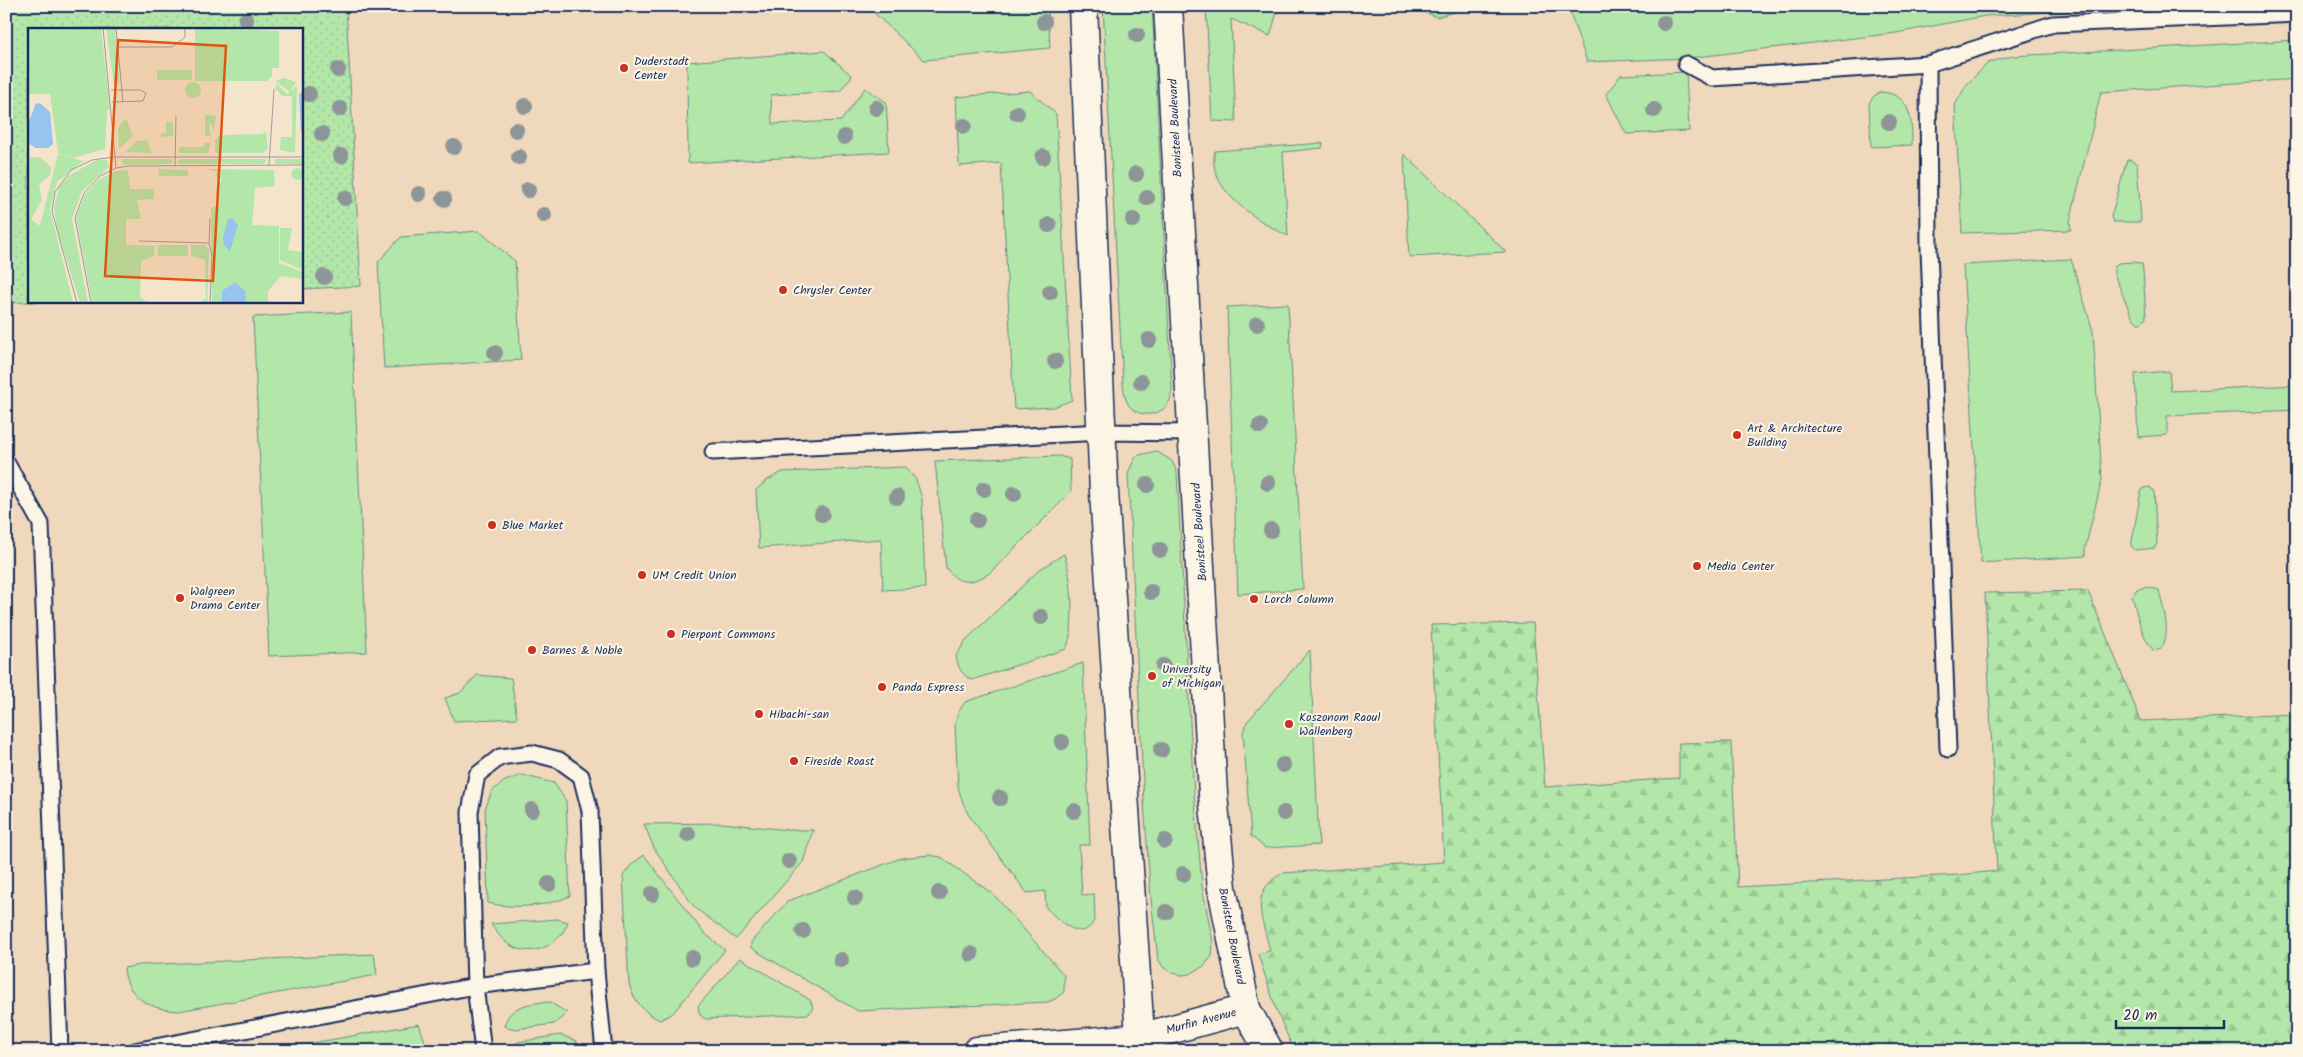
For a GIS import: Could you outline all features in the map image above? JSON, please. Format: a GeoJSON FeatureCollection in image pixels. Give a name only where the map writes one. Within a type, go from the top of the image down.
{"type":"FeatureCollection","features":[{"type":"Feature","properties":{"kind":"street"},"geometry":{"type":"LineString","coordinates":[[1083,6],[1111,619],[1141,1044]]}},
{"type":"Feature","properties":{"kind":"street","name":"Bonisteel Boulevard"},"geometry":{"type":"LineString","coordinates":[[1168,6],[1213,794],[1222,888],[1246,1008],[1269,1051]]}},
{"type":"Feature","properties":{"kind":"street","name":"Murfin Avenue"},"geometry":{"type":"LineString","coordinates":[[977,1051],[1141,1044],[1246,1008]]}},
{"type":"Feature","properties":{"kind":"lane"},"geometry":{"type":"LineString","coordinates":[[1686,64],[1712,78],[1928,64],[2052,24],[2297,14]]}},
{"type":"Feature","properties":{"kind":"lane"},"geometry":{"type":"LineString","coordinates":[[1928,64],[1928,250],[1948,749]]}},
{"type":"Feature","properties":{"kind":"lane"},"geometry":{"type":"LineString","coordinates":[[713,452],[1102,432],[1192,433]]}},
{"type":"Feature","properties":{"kind":"lane"},"geometry":{"type":"LineString","coordinates":[[6,462],[41,524],[60,1051]]}},
{"type":"Feature","properties":{"kind":"lane"},"geometry":{"type":"LineString","coordinates":[[483,1051],[475,986],[470,812],[477,775],[500,757],[532,753],[559,760],[581,776],[590,811],[596,971],[604,1051]]}},
{"type":"Feature","properties":{"kind":"lane"},"geometry":{"type":"LineString","coordinates":[[134,1051],[475,986],[596,971]]}},
{"type":"Feature","properties":{"kind":"shaded area","name":"University of Michigan"},"geometry":{"type":"Polygon","coordinates":[[[6,6],[2297,6],[2297,1051],[6,1051],[6,6]]]}},
{"type":"Feature","properties":{"kind":"green space"},"geometry":{"type":"Polygon","coordinates":[[[6,6],[346,6],[361,286],[302,289],[302,28],[28,28],[28,302],[6,303],[6,6]]]}},
{"type":"Feature","properties":{"kind":"green space"},"geometry":{"type":"Polygon","coordinates":[[[867,6],[1048,6],[1050,48],[924,60],[867,6]]]}},
{"type":"Feature","properties":{"kind":"green space"},"geometry":{"type":"Polygon","coordinates":[[[1103,6],[1152,6],[1172,389],[1168,404],[1160,411],[1148,414],[1142,414],[1132,409],[1126,400],[1123,385],[1103,6]]]}},
{"type":"Feature","properties":{"kind":"green space"},"geometry":{"type":"Polygon","coordinates":[[[1206,6],[1279,6],[1270,36],[1231,19],[1236,122],[1212,121],[1206,6]]]}},
{"type":"Feature","properties":{"kind":"green space"},"geometry":{"type":"Polygon","coordinates":[[[1407,6],[1475,6],[1437,17],[1407,6]]]}},
{"type":"Feature","properties":{"kind":"green space"},"geometry":{"type":"Polygon","coordinates":[[[1568,6],[2161,6],[1985,16],[1896,33],[1689,58],[1587,62],[1568,6]]]}},
{"type":"Feature","properties":{"kind":"green space"},"geometry":{"type":"Polygon","coordinates":[[[2297,40],[2297,79],[2101,92],[2070,221],[2071,230],[1962,233],[1955,105],[1967,84],[1988,63],[2012,56],[2297,40]]]}},
{"type":"Feature","properties":{"kind":"green space"},"geometry":{"type":"Polygon","coordinates":[[[824,51],[852,76],[840,91],[771,95],[772,124],[841,121],[865,88],[886,102],[889,152],[688,163],[687,62],[824,51]]]}},
{"type":"Feature","properties":{"kind":"green space"},"geometry":{"type":"Polygon","coordinates":[[[1686,72],[1689,131],[1626,134],[1606,94],[1621,75],[1686,72]]]}},
{"type":"Feature","properties":{"kind":"green space"},"geometry":{"type":"Polygon","coordinates":[[[1030,91],[1056,114],[1072,400],[1054,407],[1014,409],[1001,163],[959,166],[956,97],[1030,91]]]}},
{"type":"Feature","properties":{"kind":"green space"},"geometry":{"type":"Polygon","coordinates":[[[1881,92],[1891,94],[1904,103],[1908,110],[1912,127],[1912,145],[1871,147],[1869,103],[1874,96],[1881,92]]]}},
{"type":"Feature","properties":{"kind":"green space"},"geometry":{"type":"Polygon","coordinates":[[[1323,143],[1322,148],[1283,152],[1288,236],[1263,222],[1237,202],[1226,191],[1218,178],[1214,165],[1215,151],[1323,143]]]}},
{"type":"Feature","properties":{"kind":"green space"},"geometry":{"type":"Polygon","coordinates":[[[1404,154],[1506,252],[1409,257],[1404,154]]]}},
{"type":"Feature","properties":{"kind":"green space"},"geometry":{"type":"Polygon","coordinates":[[[2127,160],[2137,164],[2141,220],[2140,222],[2113,222],[2111,217],[2127,160]]]}},
{"type":"Feature","properties":{"kind":"green space"},"geometry":{"type":"Polygon","coordinates":[[[479,231],[515,261],[521,360],[384,368],[378,262],[401,237],[479,231]]]}},
{"type":"Feature","properties":{"kind":"green space"},"geometry":{"type":"Polygon","coordinates":[[[2071,259],[2093,331],[2102,479],[2085,549],[2085,556],[1981,563],[1963,265],[2071,259]]]}},
{"type":"Feature","properties":{"kind":"green space"},"geometry":{"type":"Polygon","coordinates":[[[2135,262],[2142,264],[2143,270],[2146,318],[2142,323],[2138,323],[2132,317],[2114,274],[2114,267],[2118,263],[2135,262]]]}},
{"type":"Feature","properties":{"kind":"green space"},"geometry":{"type":"Polygon","coordinates":[[[1288,304],[1303,589],[1238,594],[1227,307],[1288,304]]]}},
{"type":"Feature","properties":{"kind":"green space"},"geometry":{"type":"Polygon","coordinates":[[[351,312],[367,652],[269,656],[253,317],[351,312]]]}},
{"type":"Feature","properties":{"kind":"green space"},"geometry":{"type":"Polygon","coordinates":[[[2169,371],[2171,391],[2297,385],[2297,410],[2167,416],[2167,435],[2138,437],[2135,374],[2169,371]]]}},
{"type":"Feature","properties":{"kind":"green space"},"geometry":{"type":"Polygon","coordinates":[[[1156,451],[1172,461],[1177,472],[1193,780],[1202,886],[1213,943],[1212,956],[1204,966],[1190,974],[1182,975],[1172,973],[1164,968],[1158,959],[1151,899],[1144,803],[1128,473],[1136,456],[1156,451]]]}},
{"type":"Feature","properties":{"kind":"green space"},"geometry":{"type":"Polygon","coordinates":[[[1059,456],[1070,459],[1071,492],[990,573],[972,581],[961,581],[951,574],[946,568],[935,461],[1059,456]]]}},
{"type":"Feature","properties":{"kind":"green space"},"geometry":{"type":"Polygon","coordinates":[[[906,467],[916,480],[922,498],[925,588],[883,590],[881,539],[759,548],[756,490],[766,481],[782,472],[906,467]]]}},
{"type":"Feature","properties":{"kind":"green space"},"geometry":{"type":"Polygon","coordinates":[[[2150,487],[2154,492],[2157,543],[2155,548],[2136,550],[2131,546],[2141,492],[2144,488],[2150,487]]]}},
{"type":"Feature","properties":{"kind":"green space"},"geometry":{"type":"Polygon","coordinates":[[[1064,554],[1072,602],[1071,629],[1066,649],[972,680],[966,676],[959,668],[956,656],[966,640],[1039,570],[1064,554]]]}},
{"type":"Feature","properties":{"kind":"green space"},"geometry":{"type":"Polygon","coordinates":[[[2147,587],[2159,590],[2166,620],[2164,643],[2161,649],[2154,651],[2143,632],[2132,596],[2137,589],[2147,587]]]}},
{"type":"Feature","properties":{"kind":"green space"},"geometry":{"type":"Polygon","coordinates":[[[2088,591],[2141,721],[2297,714],[2297,1051],[1294,1051],[1276,1009],[1258,954],[1270,951],[1260,907],[1265,889],[1272,880],[1283,873],[1444,862],[1431,625],[1533,623],[1545,787],[1679,778],[1679,743],[1731,742],[1738,887],[1958,875],[1997,871],[1985,593],[2088,591]]]}},
{"type":"Feature","properties":{"kind":"green space"},"geometry":{"type":"Polygon","coordinates":[[[1310,650],[1319,845],[1265,848],[1251,836],[1243,732],[1247,722],[1310,650]]]}},
{"type":"Feature","properties":{"kind":"green space"},"geometry":{"type":"Polygon","coordinates":[[[1083,663],[1090,845],[1079,845],[1082,895],[1094,894],[1095,918],[1090,926],[1084,930],[1078,930],[1064,924],[1046,908],[1045,891],[1027,893],[968,814],[958,787],[955,724],[958,713],[965,702],[1083,663]]]}},
{"type":"Feature","properties":{"kind":"green space"},"geometry":{"type":"Polygon","coordinates":[[[477,675],[511,678],[517,718],[454,721],[445,698],[460,693],[477,675]]]}},
{"type":"Feature","properties":{"kind":"green space"},"geometry":{"type":"Polygon","coordinates":[[[522,775],[554,783],[566,801],[570,896],[551,903],[530,906],[508,906],[488,903],[485,809],[492,791],[505,781],[522,775]]]}},
{"type":"Feature","properties":{"kind":"green space"},"geometry":{"type":"Polygon","coordinates":[[[722,823],[788,830],[813,830],[803,862],[736,939],[694,907],[654,848],[644,824],[722,823]]]}},
{"type":"Feature","properties":{"kind":"green space"},"geometry":{"type":"Polygon","coordinates":[[[644,855],[703,932],[725,950],[672,1014],[660,1020],[640,1006],[629,984],[623,876],[631,865],[644,855]]]}},
{"type":"Feature","properties":{"kind":"green space"},"geometry":{"type":"Polygon","coordinates":[[[929,855],[941,857],[994,895],[1064,975],[1064,992],[1048,1002],[858,1011],[751,948],[751,942],[788,901],[901,858],[929,855]]]}},
{"type":"Feature","properties":{"kind":"green space"},"geometry":{"type":"Polygon","coordinates":[[[557,919],[568,922],[559,937],[544,947],[527,951],[518,949],[504,941],[491,924],[557,919]]]}},
{"type":"Feature","properties":{"kind":"green space"},"geometry":{"type":"Polygon","coordinates":[[[374,954],[377,975],[179,1011],[150,1005],[135,995],[126,978],[124,968],[140,965],[374,954]]]}},
{"type":"Feature","properties":{"kind":"green space"},"geometry":{"type":"Polygon","coordinates":[[[740,958],[810,1000],[813,1007],[809,1014],[705,1019],[700,1015],[698,1006],[740,958]]]}},
{"type":"Feature","properties":{"kind":"green space"},"geometry":{"type":"Polygon","coordinates":[[[550,1002],[567,1013],[554,1024],[516,1029],[504,1026],[511,1013],[516,1009],[529,1004],[550,1002]]]}},
{"type":"Feature","properties":{"kind":"green space"},"geometry":{"type":"Polygon","coordinates":[[[419,1024],[428,1051],[268,1051],[419,1024]]]}},
{"type":"Feature","properties":{"kind":"green space"},"geometry":{"type":"Polygon","coordinates":[[[560,1035],[577,1041],[574,1051],[505,1051],[518,1042],[560,1035]]]}},
{"type":"Feature","properties":{"kind":"place","name":"Duderstadt Center"},"geometry":{"type":"Point","coordinates":[624,68]}},
{"type":"Feature","properties":{"kind":"place","name":"Chrysler Center"},"geometry":{"type":"Point","coordinates":[783,290]}},
{"type":"Feature","properties":{"kind":"place","name":"Art & Architecture Building"},"geometry":{"type":"Point","coordinates":[1737,435]}},
{"type":"Feature","properties":{"kind":"place","name":"Blue Market"},"geometry":{"type":"Point","coordinates":[492,525]}},
{"type":"Feature","properties":{"kind":"place","name":"Media Center"},"geometry":{"type":"Point","coordinates":[1697,566]}},
{"type":"Feature","properties":{"kind":"place","name":"UM Credit Union"},"geometry":{"type":"Point","coordinates":[642,575]}},
{"type":"Feature","properties":{"kind":"place","name":"Walgreen Drama Center"},"geometry":{"type":"Point","coordinates":[180,598]}},
{"type":"Feature","properties":{"kind":"place","name":"Lorch Column"},"geometry":{"type":"Point","coordinates":[1254,599]}},
{"type":"Feature","properties":{"kind":"place","name":"Pierpont Commons"},"geometry":{"type":"Point","coordinates":[671,634]}},
{"type":"Feature","properties":{"kind":"place","name":"Barnes & Noble"},"geometry":{"type":"Point","coordinates":[532,650]}},
{"type":"Feature","properties":{"kind":"place","name":"University of Michigan"},"geometry":{"type":"Point","coordinates":[1152,676]}},
{"type":"Feature","properties":{"kind":"place","name":"Panda Express"},"geometry":{"type":"Point","coordinates":[882,687]}},
{"type":"Feature","properties":{"kind":"place","name":"Hibachi-san"},"geometry":{"type":"Point","coordinates":[759,714]}},
{"type":"Feature","properties":{"kind":"place","name":"Koszonom Raoul Wallenberg"},"geometry":{"type":"Point","coordinates":[1289,724]}},
{"type":"Feature","properties":{"kind":"place","name":"Fireside Roast"},"geometry":{"type":"Point","coordinates":[794,761]}}]}
